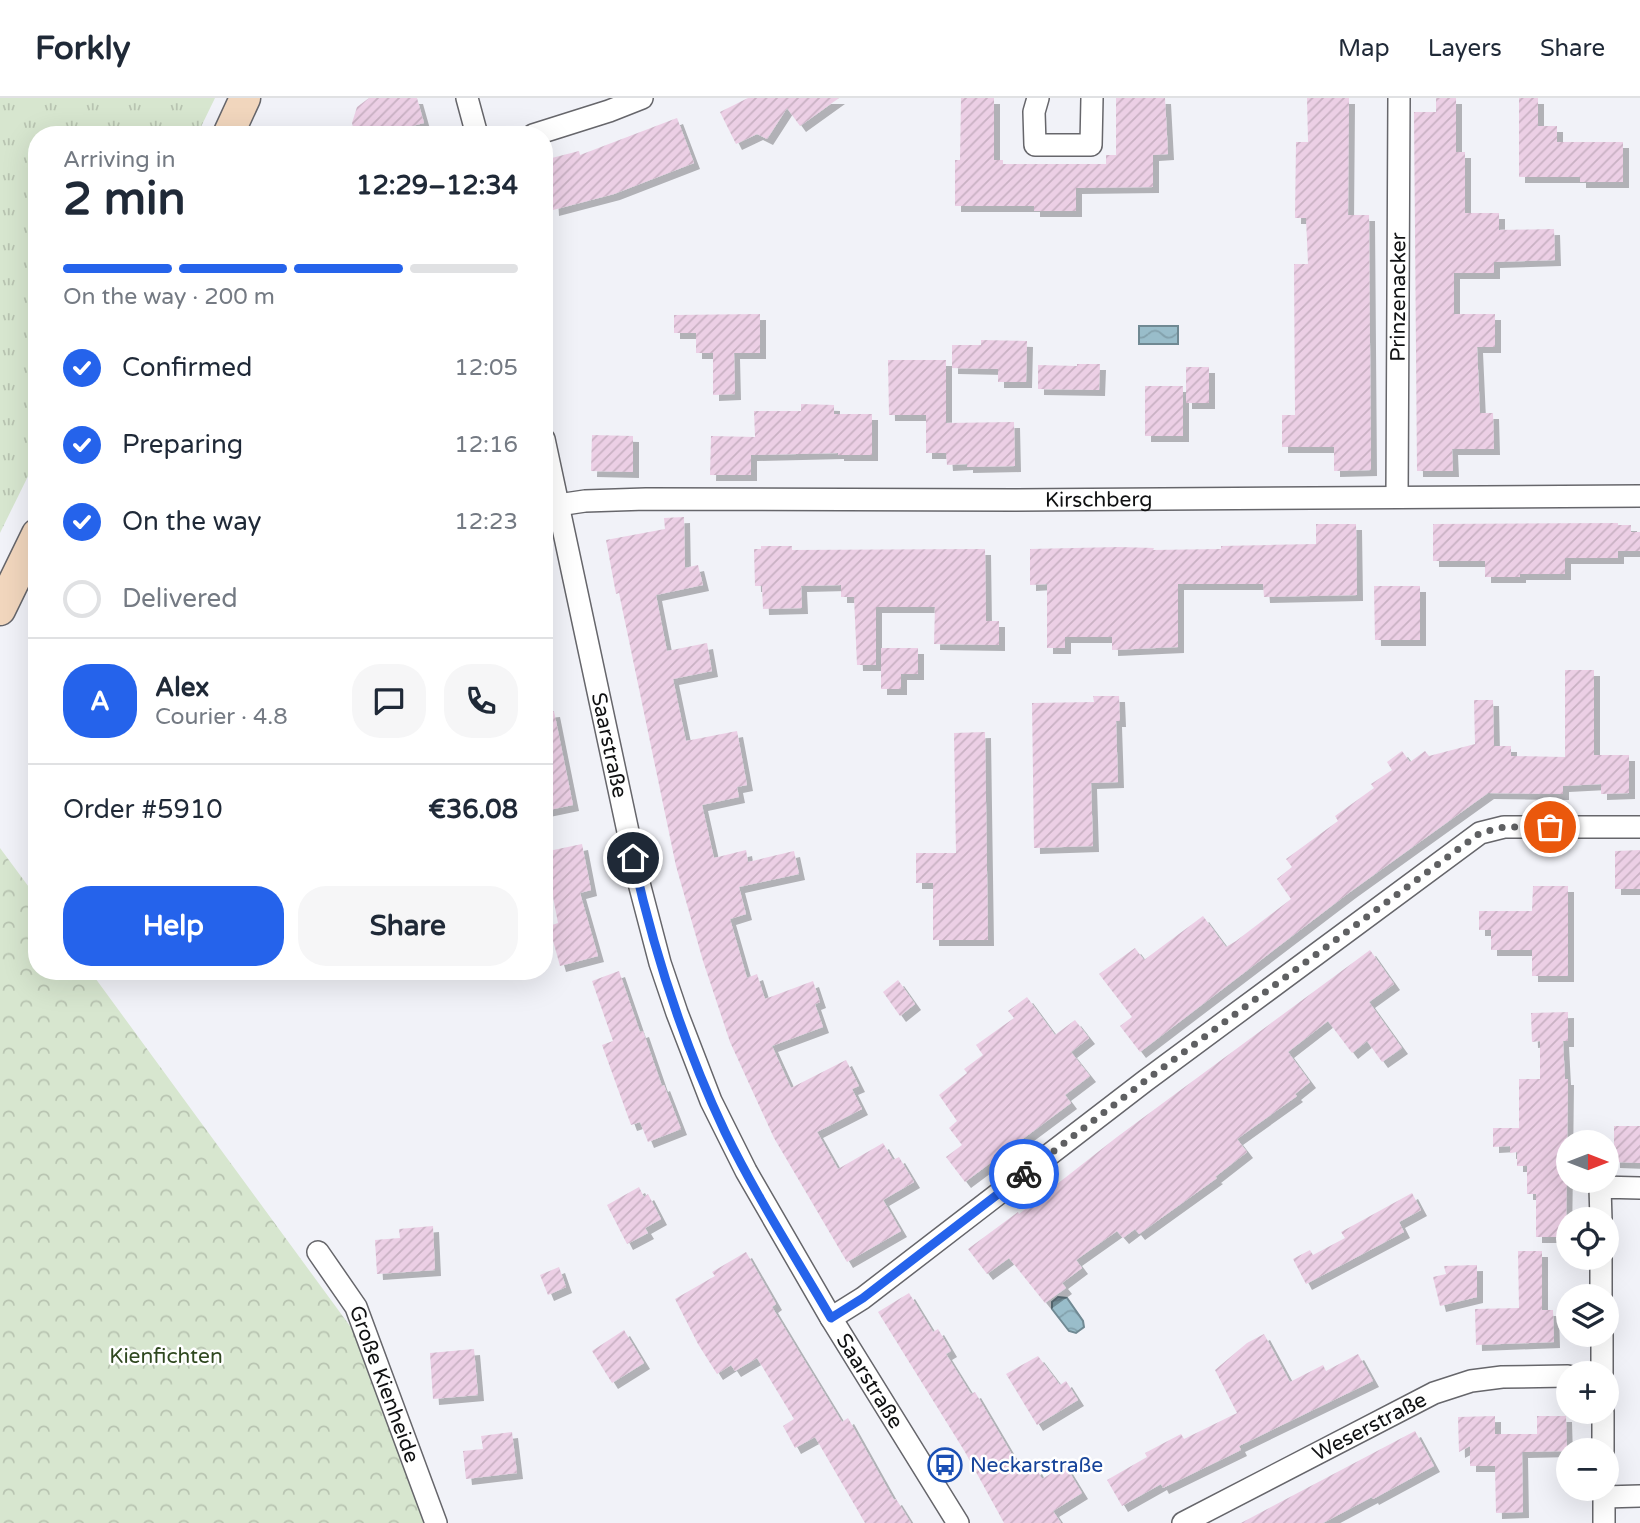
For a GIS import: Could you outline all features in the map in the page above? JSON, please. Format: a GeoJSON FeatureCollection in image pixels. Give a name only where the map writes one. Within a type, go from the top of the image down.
{"type":"FeatureCollection","features":[{"type":"Feature","properties":{"kind":"street"},"geometry":{"type":"LineString","coordinates":[[232,126],[245,98]]}},
{"type":"Feature","properties":{"kind":"street"},"geometry":{"type":"LineString","coordinates":[[467,98],[475,126]]}},
{"type":"Feature","properties":{"kind":"street"},"geometry":{"type":"LineString","coordinates":[[553,129],[642,98]]}},
{"type":"Feature","properties":{"kind":"street"},"geometry":{"type":"LineString","coordinates":[[1038,98],[1034,112],[1035,145],[1091,145],[1092,98]]}},
{"type":"Feature","properties":{"kind":"street","name":"Prinzenacker"},"geometry":{"type":"LineString","coordinates":[[1397,497],[1399,98]]}},
{"type":"Feature","properties":{"kind":"street","name":"Saarstraße"},"geometry":{"type":"LineString","coordinates":[[553,481],[636,870],[660,963],[692,1052],[725,1132],[771,1217],[958,1523]]}},
{"type":"Feature","properties":{"kind":"street","name":"Kirschberg"},"geometry":{"type":"LineString","coordinates":[[558,505],[597,500],[646,499],[1015,500],[1640,496]]}},
{"type":"Feature","properties":{"kind":"street"},"geometry":{"type":"LineString","coordinates":[[0,610],[28,552]]}},
{"type":"Feature","properties":{"kind":"street"},"geometry":{"type":"LineString","coordinates":[[831,1318],[863,1298],[1145,1081],[1480,833],[1504,827],[1640,827]]}},
{"type":"Feature","properties":{"kind":"street"},"geometry":{"type":"LineString","coordinates":[[1601,1207],[1600,1187],[1640,1188]]}},
{"type":"Feature","properties":{"kind":"street","name":"Große Kienheide"},"geometry":{"type":"LineString","coordinates":[[318,1252],[356,1307],[436,1523]]}},
{"type":"Feature","properties":{"kind":"street","name":"Weserstraße"},"geometry":{"type":"LineString","coordinates":[[1183,1523],[1434,1393],[1471,1381],[1502,1377],[1556,1376]]}},
{"type":"Feature","properties":{"kind":"street"},"geometry":{"type":"LineString","coordinates":[[1619,1494],[1640,1496]]}},
{"type":"Feature","properties":{"kind":"street"},"geometry":{"type":"LineString","coordinates":[[1604,1501],[1604,1523]]}},
{"type":"Feature","properties":{"kind":"green space"},"geometry":{"type":"Polygon","coordinates":[[[0,98],[215,98],[201,126],[28,126],[28,476],[0,533],[0,98]]]}},
{"type":"Feature","properties":{"kind":"green space","name":"Kienfichten"},"geometry":{"type":"Polygon","coordinates":[[[0,848],[28,886],[28,980],[97,980],[358,1337],[428,1523],[0,1523],[0,848]]]}},
{"type":"Feature","properties":{"kind":"water"},"geometry":{"type":"Polygon","coordinates":[[[1139,326],[1178,326],[1178,344],[1139,344],[1139,326]]]}},
{"type":"Feature","properties":{"kind":"water"},"geometry":{"type":"Polygon","coordinates":[[[1058,1297],[1067,1298],[1083,1321],[1084,1327],[1076,1333],[1069,1331],[1052,1309],[1052,1302],[1058,1297]]]}},
{"type":"Feature","properties":{"kind":"building"},"geometry":{"type":"Polygon","coordinates":[[[369,98],[417,98],[424,123],[412,126],[353,126],[357,107],[369,98]]]}},
{"type":"Feature","properties":{"kind":"building"},"geometry":{"type":"Polygon","coordinates":[[[748,98],[839,98],[800,126],[787,108],[767,139],[757,134],[736,144],[720,112],[748,98]]]}},
{"type":"Feature","properties":{"kind":"building"},"geometry":{"type":"Polygon","coordinates":[[[961,98],[994,98],[994,160],[1003,160],[1003,164],[1106,164],[1106,155],[1116,155],[1116,98],[1165,98],[1168,154],[1153,155],[1153,187],[1076,188],[1076,211],[1034,211],[1034,206],[955,206],[955,160],[960,160],[961,98]]]}},
{"type":"Feature","properties":{"kind":"building"},"geometry":{"type":"Polygon","coordinates":[[[1307,98],[1349,98],[1348,215],[1369,215],[1371,470],[1334,471],[1334,447],[1282,447],[1282,415],[1295,415],[1294,264],[1308,264],[1306,218],[1295,218],[1296,142],[1308,142],[1307,98]]]}},
{"type":"Feature","properties":{"kind":"building"},"geometry":{"type":"Polygon","coordinates":[[[1436,98],[1456,98],[1456,152],[1465,152],[1465,213],[1499,213],[1499,230],[1554,229],[1555,260],[1494,262],[1494,273],[1454,273],[1454,314],[1495,314],[1495,347],[1477,347],[1480,413],[1493,413],[1494,449],[1452,449],[1453,471],[1417,471],[1414,112],[1436,112],[1436,98]]]}},
{"type":"Feature","properties":{"kind":"building"},"geometry":{"type":"Polygon","coordinates":[[[1519,98],[1538,98],[1538,126],[1557,126],[1557,142],[1623,142],[1623,182],[1580,182],[1580,177],[1519,177],[1519,98]]]}},
{"type":"Feature","properties":{"kind":"building"},"geometry":{"type":"Polygon","coordinates":[[[677,118],[694,163],[614,194],[553,210],[553,158],[579,151],[580,155],[677,118]]]}},
{"type":"Feature","properties":{"kind":"building"},"geometry":{"type":"Polygon","coordinates":[[[760,314],[760,353],[734,353],[735,394],[713,395],[713,353],[696,353],[696,333],[674,333],[674,315],[760,314]]]}},
{"type":"Feature","properties":{"kind":"building"},"geometry":{"type":"Polygon","coordinates":[[[981,340],[1027,341],[1026,382],[998,382],[998,369],[952,368],[952,345],[981,345],[981,340]]]}},
{"type":"Feature","properties":{"kind":"building"},"geometry":{"type":"Polygon","coordinates":[[[888,360],[946,360],[946,423],[1014,422],[1015,466],[947,465],[946,453],[926,453],[926,415],[889,415],[888,360]]]}},
{"type":"Feature","properties":{"kind":"building"},"geometry":{"type":"Polygon","coordinates":[[[1100,364],[1099,390],[1038,389],[1038,365],[1100,364]]]}},
{"type":"Feature","properties":{"kind":"building"},"geometry":{"type":"Polygon","coordinates":[[[1186,367],[1209,367],[1209,403],[1186,403],[1186,367]]]}},
{"type":"Feature","properties":{"kind":"building"},"geometry":{"type":"Polygon","coordinates":[[[1145,386],[1183,386],[1183,436],[1145,436],[1145,386]]]}},
{"type":"Feature","properties":{"kind":"building"},"geometry":{"type":"Polygon","coordinates":[[[801,404],[834,405],[834,414],[872,414],[872,455],[751,455],[751,475],[710,475],[711,436],[755,437],[754,411],[801,411],[801,404]]]}},
{"type":"Feature","properties":{"kind":"building"},"geometry":{"type":"Polygon","coordinates":[[[592,435],[633,436],[633,472],[591,471],[592,435]]]}},
{"type":"Feature","properties":{"kind":"building"},"geometry":{"type":"Polygon","coordinates":[[[684,517],[685,568],[698,565],[703,585],[656,595],[667,651],[707,643],[712,671],[673,679],[686,741],[737,731],[747,785],[737,787],[739,797],[702,805],[714,858],[746,850],[748,862],[794,851],[799,874],[739,887],[746,914],[730,919],[747,978],[757,974],[765,999],[813,981],[820,1002],[815,1004],[823,1027],[772,1046],[791,1088],[846,1060],[859,1086],[852,1089],[862,1109],[817,1132],[838,1169],[883,1143],[893,1160],[899,1157],[914,1182],[883,1200],[901,1231],[847,1262],[774,1138],[730,1042],[676,866],[619,593],[616,594],[606,540],[665,529],[664,518],[684,517]]]}},
{"type":"Feature","properties":{"kind":"building"},"geometry":{"type":"Polygon","coordinates":[[[1316,524],[1356,524],[1357,595],[1264,597],[1263,584],[1178,584],[1178,647],[1112,650],[1112,637],[1065,637],[1065,648],[1047,648],[1047,584],[1030,585],[1030,549],[1221,549],[1221,546],[1316,544],[1316,524]]]}},
{"type":"Feature","properties":{"kind":"building"},"geometry":{"type":"Polygon","coordinates":[[[1433,524],[1631,525],[1631,532],[1640,532],[1640,551],[1618,551],[1618,558],[1565,558],[1565,574],[1485,577],[1485,561],[1433,561],[1433,524]]]}},
{"type":"Feature","properties":{"kind":"building"},"geometry":{"type":"Polygon","coordinates":[[[761,546],[792,546],[792,550],[985,549],[986,621],[999,621],[999,645],[934,644],[935,607],[876,607],[876,665],[857,665],[854,597],[841,597],[841,585],[801,586],[802,608],[763,609],[762,586],[755,586],[754,549],[761,549],[761,546]]]}},
{"type":"Feature","properties":{"kind":"building"},"geometry":{"type":"Polygon","coordinates":[[[1374,586],[1420,586],[1420,640],[1375,640],[1374,586]]]}},
{"type":"Feature","properties":{"kind":"building"},"geometry":{"type":"Polygon","coordinates":[[[881,648],[918,648],[918,674],[901,674],[901,689],[881,689],[881,648]]]}},
{"type":"Feature","properties":{"kind":"building"},"geometry":{"type":"Polygon","coordinates":[[[1565,670],[1594,670],[1594,755],[1629,755],[1629,793],[1601,794],[1601,784],[1563,786],[1563,794],[1488,793],[1350,892],[1140,1052],[1120,1026],[1132,1017],[1099,974],[1135,948],[1144,960],[1203,916],[1226,947],[1236,941],[1291,899],[1277,879],[1292,867],[1286,859],[1338,821],[1335,816],[1374,788],[1371,784],[1392,770],[1387,762],[1402,751],[1410,762],[1425,751],[1429,756],[1475,744],[1474,700],[1493,700],[1494,746],[1511,746],[1511,756],[1565,757],[1565,670]]]}},
{"type":"Feature","properties":{"kind":"building"},"geometry":{"type":"Polygon","coordinates":[[[1093,696],[1119,696],[1120,721],[1116,721],[1118,782],[1091,783],[1093,846],[1034,848],[1032,703],[1094,702],[1093,696]]]}},
{"type":"Feature","properties":{"kind":"building"},"geometry":{"type":"Polygon","coordinates":[[[553,711],[573,805],[553,809],[553,711]]]}},
{"type":"Feature","properties":{"kind":"building"},"geometry":{"type":"Polygon","coordinates":[[[985,732],[988,940],[933,940],[933,883],[916,883],[916,853],[956,853],[954,733],[985,732]]]}},
{"type":"Feature","properties":{"kind":"building"},"geometry":{"type":"Polygon","coordinates":[[[582,844],[591,890],[580,893],[598,956],[560,966],[553,941],[553,925],[558,923],[553,897],[553,850],[582,844]]]}},
{"type":"Feature","properties":{"kind":"building"},"geometry":{"type":"Polygon","coordinates":[[[1640,850],[1640,889],[1615,889],[1615,851],[1640,850]]]}},
{"type":"Feature","properties":{"kind":"building"},"geometry":{"type":"Polygon","coordinates":[[[1533,886],[1568,886],[1568,976],[1532,976],[1532,950],[1491,950],[1491,930],[1479,930],[1479,911],[1532,911],[1533,886]]]}},
{"type":"Feature","properties":{"kind":"building"},"geometry":{"type":"Polygon","coordinates":[[[1370,950],[1394,984],[1369,1002],[1402,1048],[1382,1062],[1367,1041],[1352,1053],[1328,1021],[1288,1052],[1310,1082],[1295,1094],[1297,1096],[1237,1139],[1247,1152],[1215,1177],[1217,1178],[1139,1234],[1135,1229],[1123,1238],[1117,1231],[1076,1260],[1082,1268],[1062,1283],[1066,1288],[1045,1303],[1009,1258],[987,1274],[968,1249],[1018,1212],[1019,1214],[1117,1137],[1370,950]]]}},
{"type":"Feature","properties":{"kind":"building"},"geometry":{"type":"Polygon","coordinates":[[[619,971],[640,1032],[643,1031],[662,1086],[664,1085],[681,1129],[648,1142],[640,1122],[631,1125],[602,1045],[613,1041],[592,981],[619,971]]]}},
{"type":"Feature","properties":{"kind":"building"},"geometry":{"type":"Polygon","coordinates":[[[898,980],[915,1004],[900,1016],[883,992],[898,980]]]}},
{"type":"Feature","properties":{"kind":"building"},"geometry":{"type":"Polygon","coordinates":[[[1027,997],[1055,1035],[1075,1020],[1089,1038],[1071,1052],[1090,1076],[1065,1095],[1071,1103],[965,1182],[946,1157],[962,1145],[949,1128],[957,1121],[939,1095],[967,1073],[964,1069],[983,1055],[976,1045],[1014,1018],[1008,1011],[1027,997]]]}},
{"type":"Feature","properties":{"kind":"building"},"geometry":{"type":"Polygon","coordinates":[[[1568,1012],[1568,1041],[1563,1041],[1565,1079],[1568,1079],[1567,1130],[1556,1130],[1556,1194],[1567,1194],[1566,1207],[1556,1207],[1556,1237],[1536,1237],[1536,1194],[1527,1194],[1527,1166],[1517,1166],[1517,1152],[1510,1153],[1510,1146],[1493,1147],[1493,1128],[1519,1128],[1519,1079],[1540,1079],[1540,1041],[1532,1042],[1531,1013],[1568,1012]]]}},
{"type":"Feature","properties":{"kind":"building"},"geometry":{"type":"Polygon","coordinates":[[[1614,1126],[1640,1126],[1640,1163],[1619,1162],[1619,1130],[1614,1130],[1614,1126]]]}},
{"type":"Feature","properties":{"kind":"building"},"geometry":{"type":"Polygon","coordinates":[[[639,1187],[644,1197],[648,1194],[661,1219],[645,1228],[648,1233],[627,1244],[607,1205],[639,1187]]]}},
{"type":"Feature","properties":{"kind":"building"},"geometry":{"type":"Polygon","coordinates":[[[1412,1193],[1421,1210],[1399,1222],[1404,1232],[1306,1284],[1293,1259],[1310,1250],[1313,1255],[1345,1238],[1341,1232],[1412,1193]]]}},
{"type":"Feature","properties":{"kind":"building"},"geometry":{"type":"Polygon","coordinates":[[[433,1226],[435,1270],[377,1274],[375,1240],[400,1238],[399,1229],[433,1226]]]}},
{"type":"Feature","properties":{"kind":"building"},"geometry":{"type":"Polygon","coordinates":[[[1518,1251],[1542,1251],[1542,1310],[1553,1310],[1554,1342],[1476,1345],[1475,1309],[1519,1308],[1518,1251]]]}},
{"type":"Feature","properties":{"kind":"building"},"geometry":{"type":"Polygon","coordinates":[[[746,1252],[776,1304],[772,1307],[801,1355],[842,1422],[848,1418],[894,1500],[896,1499],[911,1523],[865,1523],[815,1437],[795,1448],[783,1426],[794,1419],[757,1358],[735,1371],[731,1365],[717,1374],[698,1344],[675,1299],[715,1276],[712,1272],[746,1252]]]}},
{"type":"Feature","properties":{"kind":"building"},"geometry":{"type":"Polygon","coordinates":[[[1477,1265],[1477,1297],[1440,1306],[1433,1277],[1446,1274],[1444,1266],[1477,1265]]]}},
{"type":"Feature","properties":{"kind":"building"},"geometry":{"type":"Polygon","coordinates":[[[559,1267],[566,1287],[548,1295],[540,1275],[559,1267]]]}},
{"type":"Feature","properties":{"kind":"building"},"geometry":{"type":"Polygon","coordinates":[[[909,1293],[933,1332],[938,1329],[951,1351],[946,1354],[971,1394],[975,1392],[1024,1475],[1036,1468],[1042,1479],[1065,1465],[1082,1493],[1053,1511],[1061,1523],[1004,1523],[965,1452],[878,1312],[909,1293]]]}},
{"type":"Feature","properties":{"kind":"building"},"geometry":{"type":"Polygon","coordinates":[[[624,1330],[644,1363],[612,1383],[592,1351],[624,1330]]]}},
{"type":"Feature","properties":{"kind":"building"},"geometry":{"type":"Polygon","coordinates":[[[1264,1334],[1290,1382],[1323,1365],[1326,1371],[1358,1354],[1373,1381],[1239,1446],[1241,1450],[1163,1488],[1161,1484],[1122,1506],[1107,1480],[1147,1457],[1145,1453],[1181,1434],[1184,1439],[1237,1413],[1215,1370],[1247,1343],[1264,1334]]]}},
{"type":"Feature","properties":{"kind":"building"},"geometry":{"type":"Polygon","coordinates":[[[474,1349],[478,1395],[433,1399],[430,1353],[474,1349]]]}},
{"type":"Feature","properties":{"kind":"building"},"geometry":{"type":"Polygon","coordinates":[[[1038,1356],[1060,1385],[1066,1381],[1078,1400],[1037,1425],[1006,1374],[1038,1356]]]}},
{"type":"Feature","properties":{"kind":"building"},"geometry":{"type":"Polygon","coordinates":[[[1495,1416],[1495,1434],[1537,1434],[1537,1416],[1556,1416],[1556,1424],[1566,1424],[1567,1438],[1556,1438],[1556,1451],[1522,1452],[1523,1512],[1496,1513],[1495,1466],[1470,1466],[1470,1446],[1459,1452],[1458,1417],[1495,1416]]]}},
{"type":"Feature","properties":{"kind":"building"},"geometry":{"type":"Polygon","coordinates":[[[1415,1431],[1434,1466],[1373,1499],[1372,1497],[1323,1523],[1241,1523],[1415,1431]]]}},
{"type":"Feature","properties":{"kind":"building"},"geometry":{"type":"Polygon","coordinates":[[[512,1432],[517,1473],[466,1479],[463,1451],[483,1449],[481,1436],[512,1432]]]}},
{"type":"Feature","properties":{"kind":"way so far"},"geometry":{"type":"LineString","coordinates":[[1024,1174],[1480,833],[1504,827],[1550,827]]}},
{"type":"Feature","properties":{"kind":"place","name":"Neckarstraße"},"geometry":{"type":"Point","coordinates":[945,1465]}},
{"type":"Feature","properties":{"kind":"route"},"geometry":{"type":"LineString","coordinates":[[633,858],[660,963],[711,1101],[771,1217],[831,1318],[863,1298],[1024,1174]]}}]}
